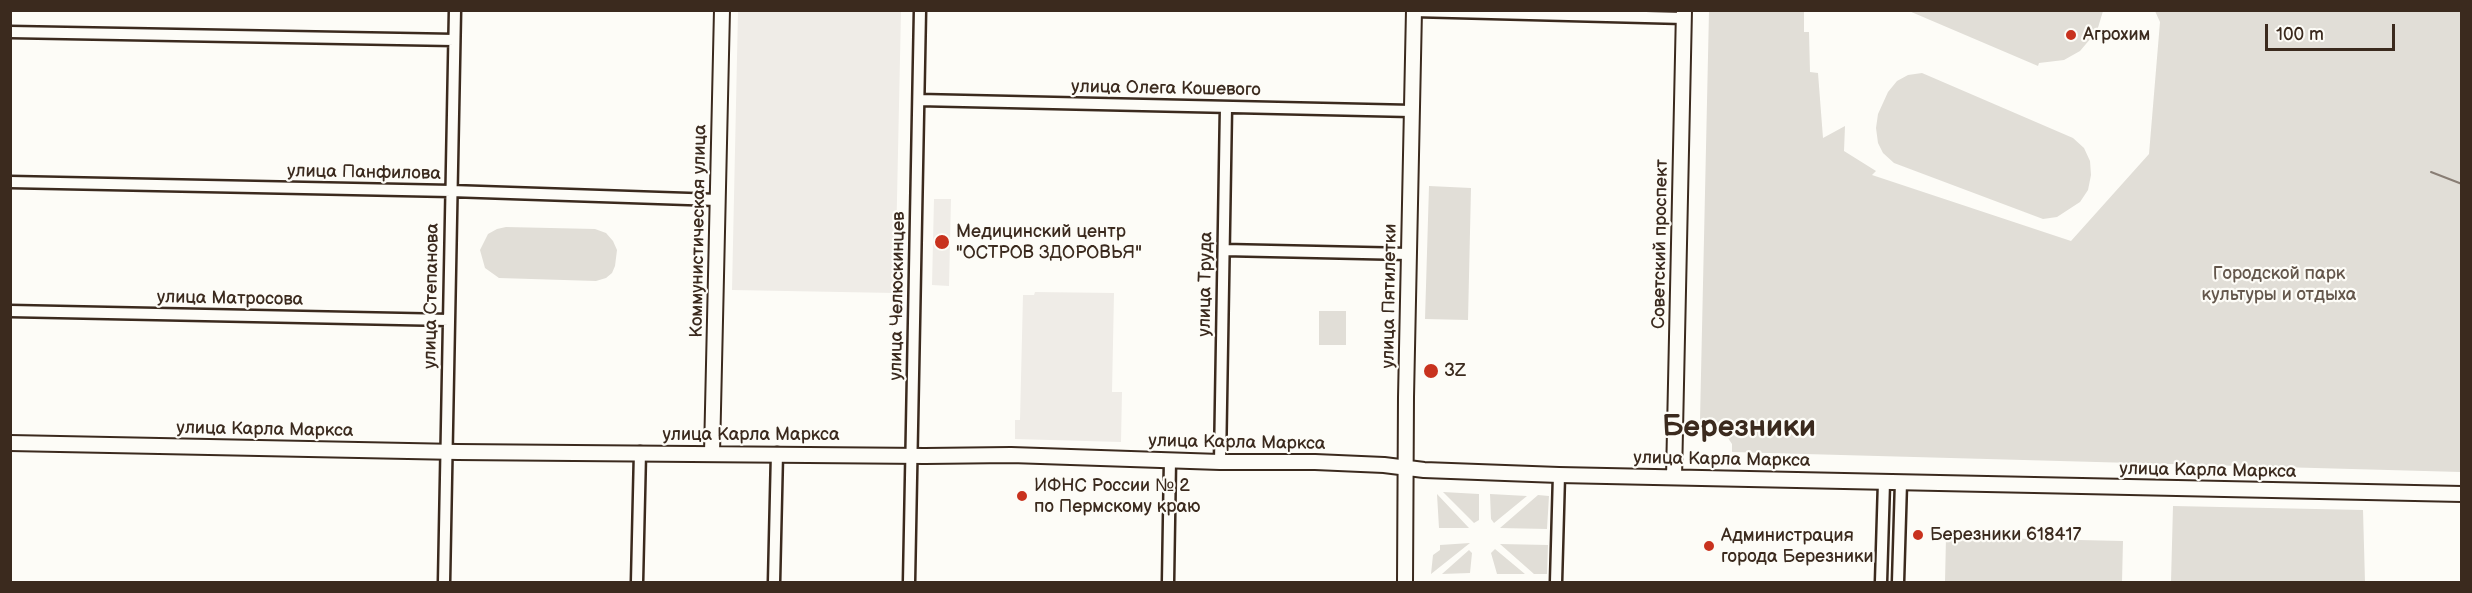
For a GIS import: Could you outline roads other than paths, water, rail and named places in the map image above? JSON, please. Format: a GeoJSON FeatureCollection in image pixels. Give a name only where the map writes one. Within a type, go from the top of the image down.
{"type":"FeatureCollection","features":[{"type":"Feature","properties":{"kind":"main road","name":"Коммунистическая улица"},"geometry":{"type":"LineString","coordinates":[[712,453],[722,10]]}},
{"type":"Feature","properties":{"kind":"main road","name":"улица Пятилетки"},"geometry":{"type":"LineString","coordinates":[[1406,582],[1414,11]]}},
{"type":"Feature","properties":{"kind":"main road","name":"Советский проспект"},"geometry":{"type":"LineString","coordinates":[[1674,477],[1684,14]]}},
{"type":"Feature","properties":{"kind":"main road","name":"улица Карла Маркса"},"geometry":{"type":"LineString","coordinates":[[10,443],[446,451],[1011,454],[1220,462],[1315,462],[1559,475],[2462,494]]}},
{"type":"Feature","properties":{"kind":"street","name":"улица Степанова"},"geometry":{"type":"LineString","coordinates":[[444,582],[455,10]]}},
{"type":"Feature","properties":{"kind":"street","name":"улица Челюскинцев"},"geometry":{"type":"LineString","coordinates":[[909,582],[920,10]]}},
{"type":"Feature","properties":{"kind":"street"},"geometry":{"type":"LineString","coordinates":[[1414,11],[1684,14]]}},
{"type":"Feature","properties":{"kind":"street"},"geometry":{"type":"LineString","coordinates":[[10,32],[454,40]]}},
{"type":"Feature","properties":{"kind":"street","name":"улица Олега Кошевого"},"geometry":{"type":"LineString","coordinates":[[919,100],[1412,111]]}},
{"type":"Feature","properties":{"kind":"street","name":"улица Труда"},"geometry":{"type":"LineString","coordinates":[[1220,462],[1227,107]]}},
{"type":"Feature","properties":{"kind":"street","name":"улица Панфилова"},"geometry":{"type":"LineString","coordinates":[[10,182],[451,191],[718,200]]}},
{"type":"Feature","properties":{"kind":"street"},"geometry":{"type":"LineString","coordinates":[[1224,250],[1409,254]]}},
{"type":"Feature","properties":{"kind":"street","name":"улица Матросова"},"geometry":{"type":"LineString","coordinates":[[10,311],[449,320]]}},
{"type":"Feature","properties":{"kind":"street"},"geometry":{"type":"LineString","coordinates":[[637,582],[640,452]]}},
{"type":"Feature","properties":{"kind":"street"},"geometry":{"type":"LineString","coordinates":[[774,582],[777,453]]}},
{"type":"Feature","properties":{"kind":"street"},"geometry":{"type":"LineString","coordinates":[[1168,582],[1170,460]]}},
{"type":"Feature","properties":{"kind":"street"},"geometry":{"type":"LineString","coordinates":[[1556,582],[1559,475]]}},
{"type":"Feature","properties":{"kind":"street"},"geometry":{"type":"LineString","coordinates":[[1881,582],[1884,482]]}},
{"type":"Feature","properties":{"kind":"street"},"geometry":{"type":"LineString","coordinates":[[1898,582],[1901,482]]}},
{"type":"Feature","properties":{"kind":"waterway"},"geometry":{"type":"LineString","coordinates":[[2431,172],[2462,184]]}},
{"type":"Feature","properties":{"kind":"place","name":"Агрохим"},"geometry":{"type":"Point","coordinates":[2071,35]}},
{"type":"Feature","properties":{"kind":"place","name":"Медицинский центр \"ОСТРОВ ЗДОРОВЬЯ\""},"geometry":{"type":"Point","coordinates":[942,242]}},
{"type":"Feature","properties":{"kind":"place","name":"3Z"},"geometry":{"type":"Point","coordinates":[1431,371]}},
{"type":"Feature","properties":{"kind":"place","name":"ИФНС России № 2 по Пермскому краю"},"geometry":{"type":"Point","coordinates":[1022,496]}},
{"type":"Feature","properties":{"kind":"place","name":"Березники 618417"},"geometry":{"type":"Point","coordinates":[1918,535]}},
{"type":"Feature","properties":{"kind":"place","name":"Администрация города Березники"},"geometry":{"type":"Point","coordinates":[1709,546]}},
{"type":"Feature","properties":{"kind":"district","name":"Березники"},"geometry":{"type":"Point","coordinates":[1739,428]}},
{"type":"Feature","properties":{"kind":"park label","name":"Городской парк культуры и отдыха"},"geometry":{"type":"Point","coordinates":[2279,284]}}]}
